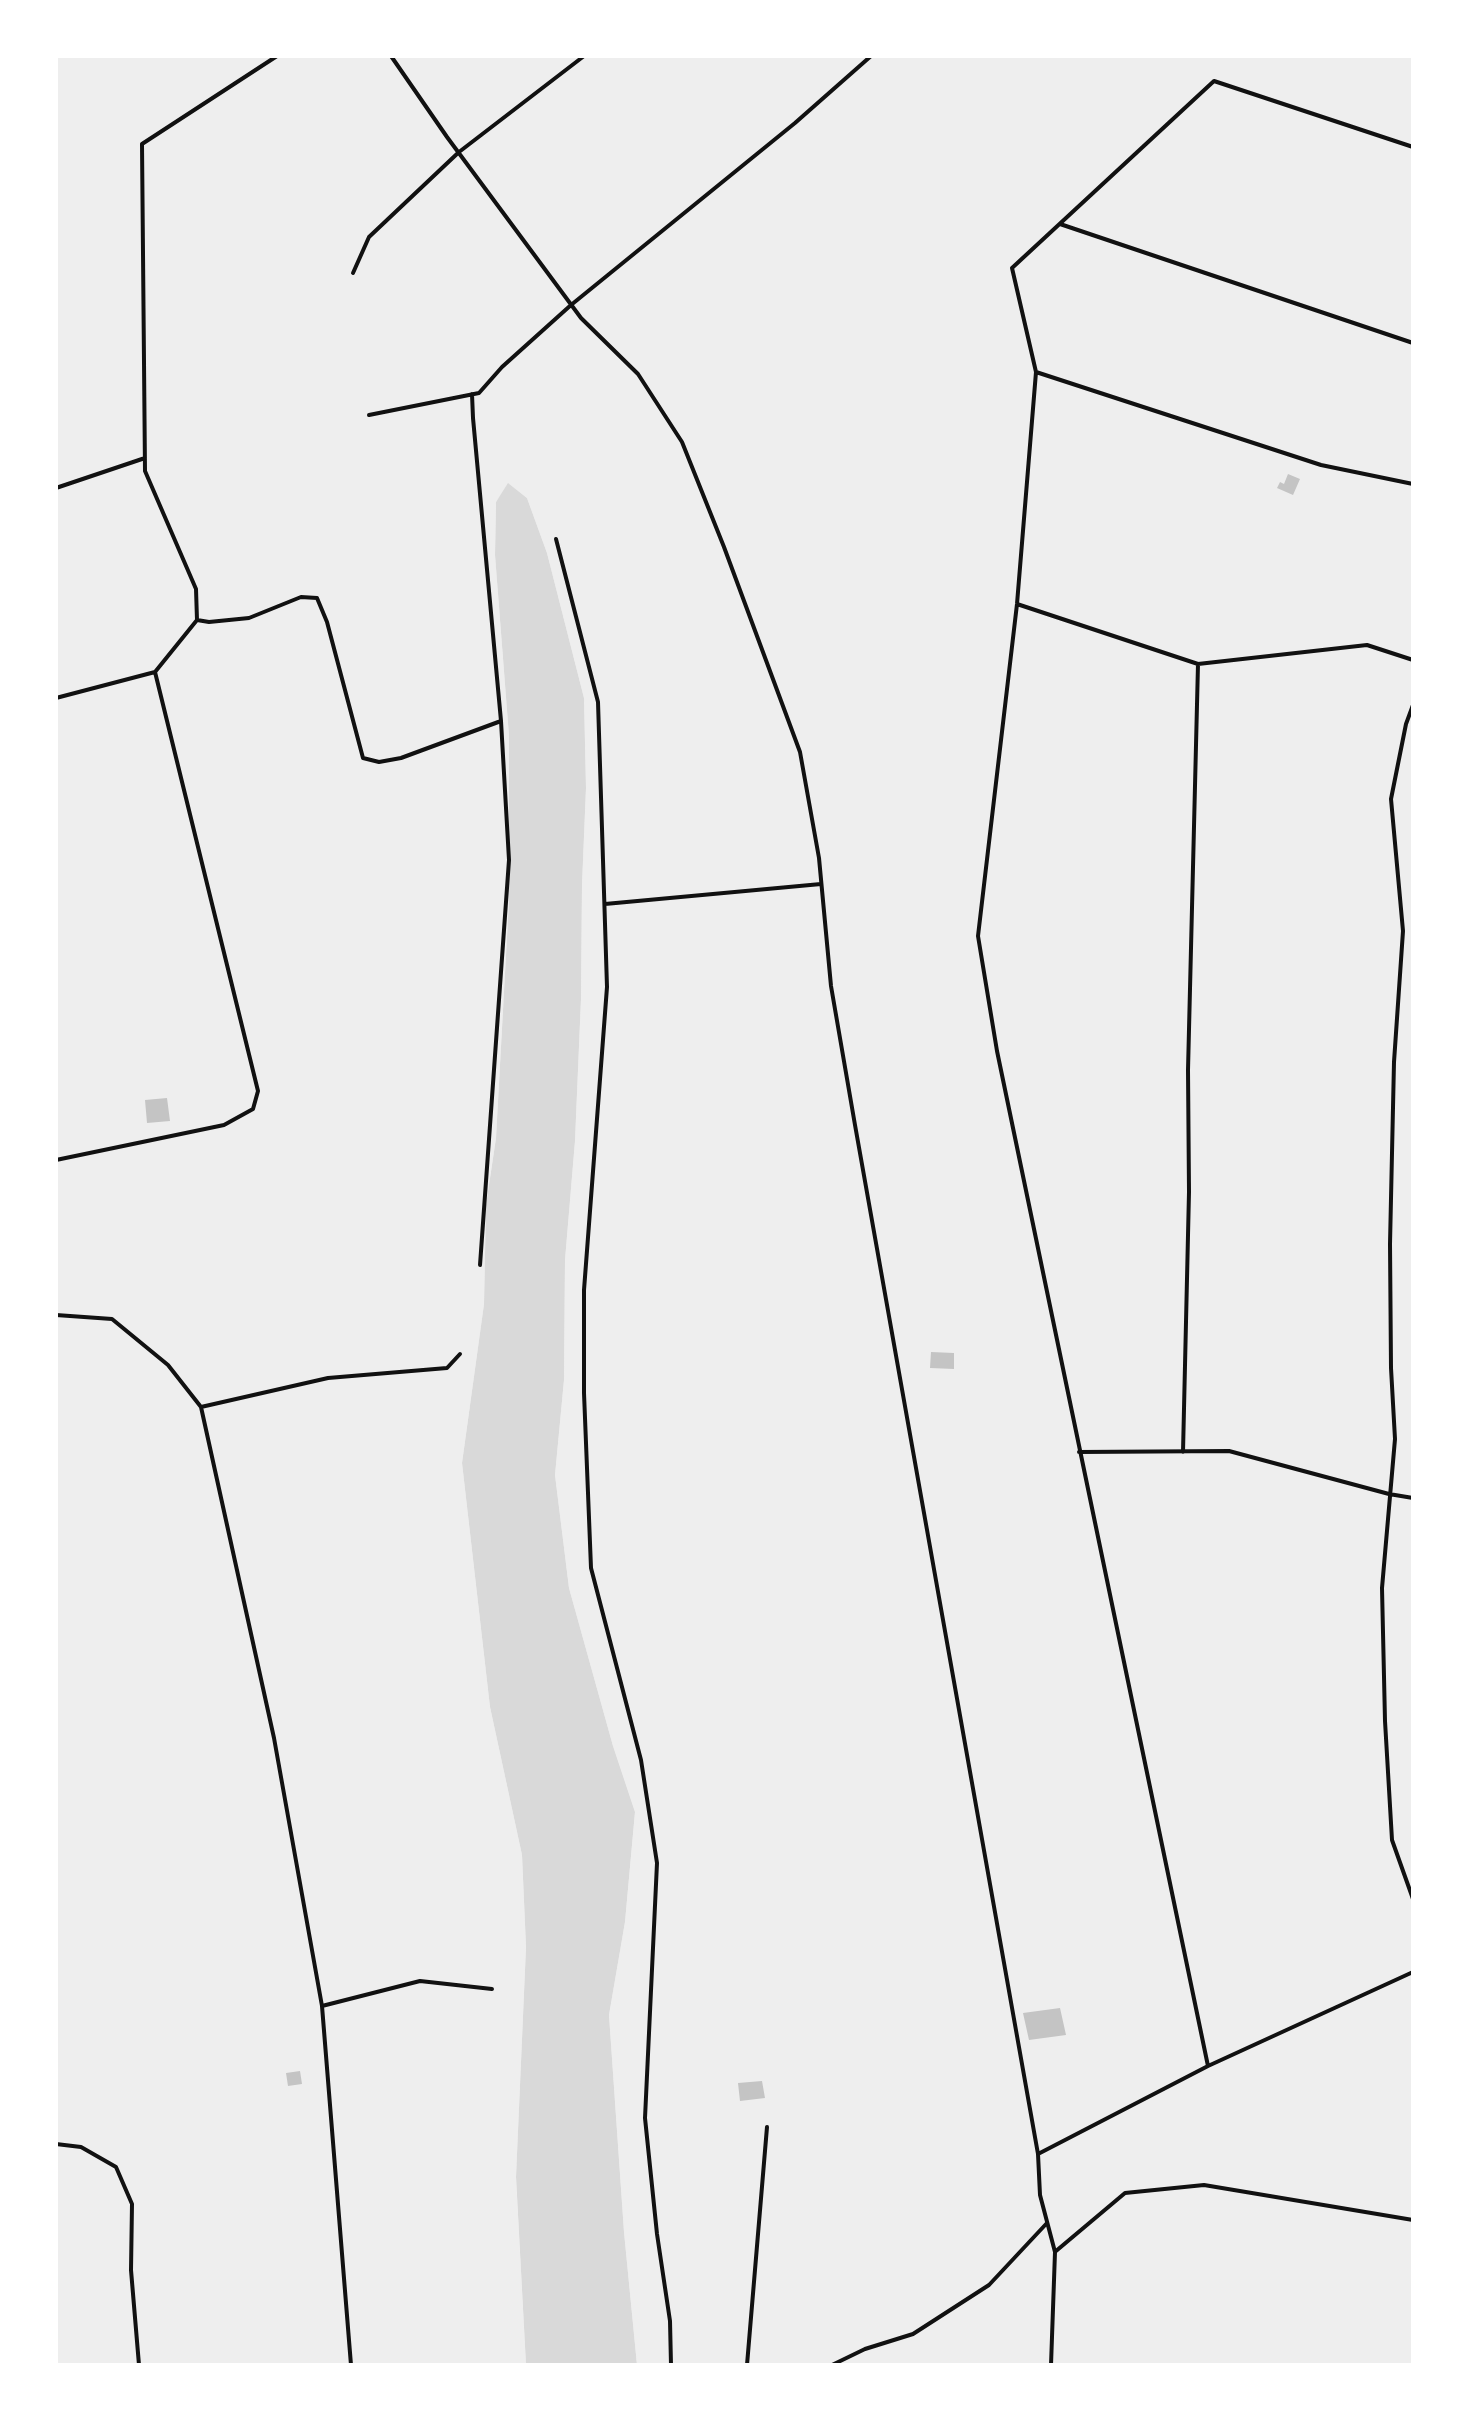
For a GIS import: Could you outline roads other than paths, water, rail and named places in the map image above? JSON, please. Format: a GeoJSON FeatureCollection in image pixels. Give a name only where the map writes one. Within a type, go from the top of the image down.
{"type":"FeatureCollection","features":[{"type":"Feature","properties":{"kind":"lane"},"geometry":{"type":"LineString","coordinates":[[56,698],[155,672],[197,620],[196,589],[145,471],[142,144],[277,56]]}},
{"type":"Feature","properties":{"kind":"lane"},"geometry":{"type":"LineString","coordinates":[[391,56],[571,305],[638,374],[682,442],[800,752],[819,858],[831,986],[1038,2154],[1040,2195],[1055,2252],[1051,2365]]}},
{"type":"Feature","properties":{"kind":"lane"},"geometry":{"type":"LineString","coordinates":[[353,273],[369,237],[459,152],[584,56]]}},
{"type":"Feature","properties":{"kind":"lane"},"geometry":{"type":"LineString","coordinates":[[369,415],[479,393],[502,367],[571,305],[795,123],[871,56]]}},
{"type":"Feature","properties":{"kind":"lane"},"geometry":{"type":"LineString","coordinates":[[1208,2066],[1000,1067],[978,936],[1017,604],[1036,372],[1012,268],[1214,81],[1413,147]]}},
{"type":"Feature","properties":{"kind":"lane"},"geometry":{"type":"LineString","coordinates":[[1060,224],[1413,343]]}},
{"type":"Feature","properties":{"kind":"lane"},"geometry":{"type":"LineString","coordinates":[[1036,372],[1321,465],[1413,484]]}},
{"type":"Feature","properties":{"kind":"lane"},"geometry":{"type":"LineString","coordinates":[[472,394],[501,721],[509,860],[480,1265]]}},
{"type":"Feature","properties":{"kind":"lane"},"geometry":{"type":"LineString","coordinates":[[56,488],[145,458]]}},
{"type":"Feature","properties":{"kind":"lane"},"geometry":{"type":"LineString","coordinates":[[556,539],[598,702],[607,987],[584,1290],[584,1393],[591,1568],[641,1760],[657,1863],[645,2118],[670,2321],[671,2365]]}},
{"type":"Feature","properties":{"kind":"lane"},"geometry":{"type":"LineString","coordinates":[[197,620],[209,622],[249,618],[301,597],[317,598],[327,622],[363,758],[379,762],[401,758],[501,721]]}},
{"type":"Feature","properties":{"kind":"lane"},"geometry":{"type":"LineString","coordinates":[[1017,604],[1198,664],[1367,645],[1413,660]]}},
{"type":"Feature","properties":{"kind":"lane"},"geometry":{"type":"LineString","coordinates":[[1183,1452],[1198,664]]}},
{"type":"Feature","properties":{"kind":"lane"},"geometry":{"type":"LineString","coordinates":[[56,1160],[224,1125],[253,1109],[258,1091],[155,672]]}},
{"type":"Feature","properties":{"kind":"lane"},"geometry":{"type":"LineString","coordinates":[[1413,705],[1406,724],[1391,799],[1403,931],[1393,1108],[1390,1259],[1395,1439],[1382,1588],[1392,1840],[1413,1899]]}},
{"type":"Feature","properties":{"kind":"lane"},"geometry":{"type":"LineString","coordinates":[[605,904],[821,884]]}},
{"type":"Feature","properties":{"kind":"lane"},"geometry":{"type":"LineString","coordinates":[[56,1315],[112,1319],[168,1365],[201,1407],[274,1738],[322,2006],[351,2365]]}},
{"type":"Feature","properties":{"kind":"lane"},"geometry":{"type":"LineString","coordinates":[[201,1407],[328,1378],[447,1368],[460,1354]]}},
{"type":"Feature","properties":{"kind":"lane"},"geometry":{"type":"LineString","coordinates":[[1079,1452],[1229,1451],[1413,1498]]}},
{"type":"Feature","properties":{"kind":"lane"},"geometry":{"type":"LineString","coordinates":[[1038,2154],[1208,2066],[1413,1972]]}},
{"type":"Feature","properties":{"kind":"lane"},"geometry":{"type":"LineString","coordinates":[[322,2006],[420,1981],[492,1989]]}},
{"type":"Feature","properties":{"kind":"lane"},"geometry":{"type":"LineString","coordinates":[[747,2365],[767,2127]]}},
{"type":"Feature","properties":{"kind":"lane"},"geometry":{"type":"LineString","coordinates":[[56,2144],[81,2147],[116,2167],[132,2204],[131,2270],[139,2365]]}},
{"type":"Feature","properties":{"kind":"lane"},"geometry":{"type":"LineString","coordinates":[[1055,2252],[1125,2193],[1204,2185],[1413,2220]]}},
{"type":"Feature","properties":{"kind":"lane"},"geometry":{"type":"LineString","coordinates":[[832,2365],[865,2349],[913,2334],[989,2285],[1047,2223]]}}]}
